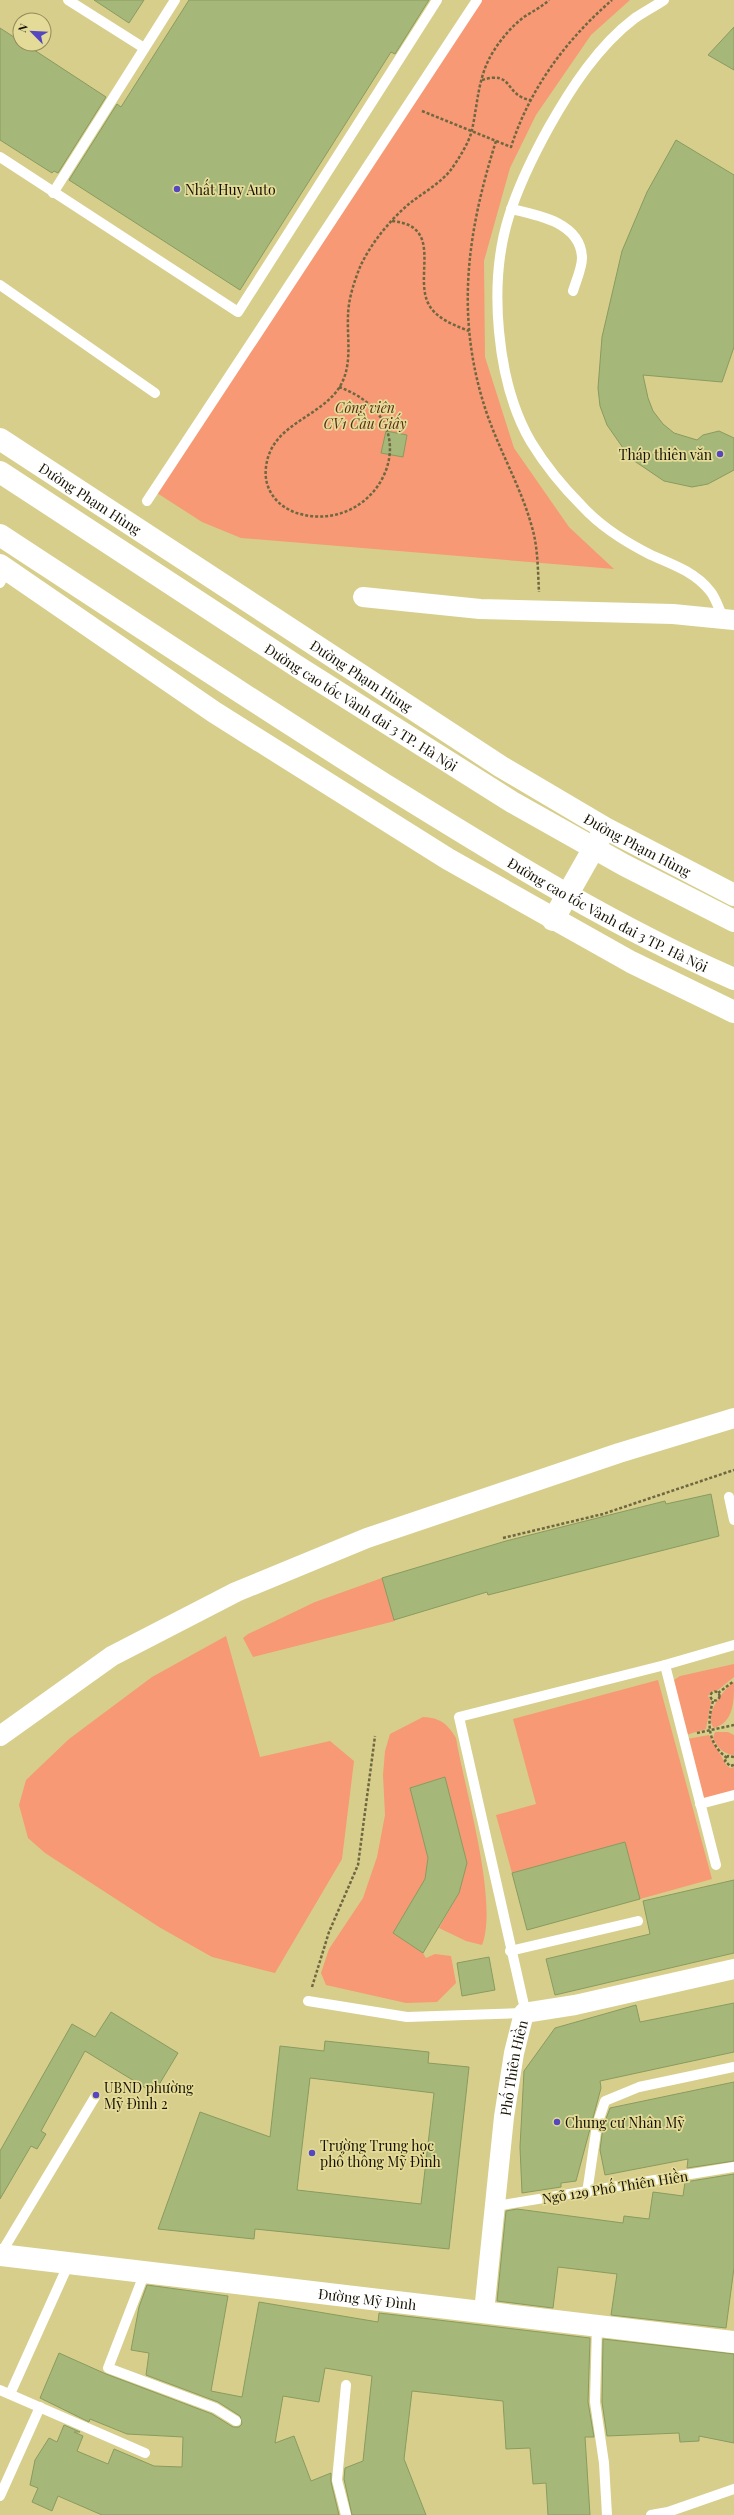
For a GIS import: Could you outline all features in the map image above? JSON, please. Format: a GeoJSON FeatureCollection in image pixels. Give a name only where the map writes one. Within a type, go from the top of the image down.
{"type":"FeatureCollection","features":[{"type":"Feature","properties":{"kind":"main road","name":"Đường Phạm Hùng"},"geometry":{"type":"LineString","coordinates":[[0,439],[500,766],[605,828],[734,895]]}},
{"type":"Feature","properties":{"kind":"main road","name":"Đường cao tốc Vành đai 3 TP. Hà Nội"},"geometry":{"type":"LineString","coordinates":[[0,472],[298,667],[512,802],[624,865],[734,921]]}},
{"type":"Feature","properties":{"kind":"main road","name":"Đường cao tốc Vành đai 3 TP. Hà Nội"},"geometry":{"type":"LineString","coordinates":[[0,535],[268,711],[485,847],[597,910],[734,979]]}},
{"type":"Feature","properties":{"kind":"main road"},"geometry":{"type":"LineString","coordinates":[[2,573],[214,712],[448,860],[631,962],[734,1012]]}},
{"type":"Feature","properties":{"kind":"main road"},"geometry":{"type":"LineString","coordinates":[[554,920],[605,828]]}},
{"type":"Feature","properties":{"kind":"main road","name":"Đường Mỹ Đình"},"geometry":{"type":"LineString","coordinates":[[0,2255],[734,2342]]}},
{"type":"Feature","properties":{"kind":"street"},"geometry":{"type":"LineString","coordinates":[[363,597],[480,609],[673,614],[729,619]]}},
{"type":"Feature","properties":{"kind":"street"},"geometry":{"type":"LineString","coordinates":[[0,1736],[112,1656],[236,1592],[367,1538],[619,1454],[734,1418]]}},
{"type":"Feature","properties":{"kind":"street","name":"Phố Thiên Hiền"},"geometry":{"type":"LineString","coordinates":[[484,2312],[504,2117],[514,2053],[524,2013],[575,2005],[734,1969]]}},
{"type":"Feature","properties":{"kind":"lane"},"geometry":{"type":"LineString","coordinates":[[68,0],[144,48]]}},
{"type":"Feature","properties":{"kind":"lane"},"geometry":{"type":"LineString","coordinates":[[53,193],[175,0]]}},
{"type":"Feature","properties":{"kind":"lane"},"geometry":{"type":"LineString","coordinates":[[0,157],[53,193],[238,312],[437,0]]}},
{"type":"Feature","properties":{"kind":"lane"},"geometry":{"type":"LineString","coordinates":[[147,501],[477,0]]}},
{"type":"Feature","properties":{"kind":"lane"},"geometry":{"type":"LineString","coordinates":[[664,0],[634,19],[600,51],[560,108],[529,163],[512,208],[498,273],[500,338],[510,392],[531,442],[556,477],[582,507],[612,533],[651,555],[680,566],[710,590],[729,619]]}},
{"type":"Feature","properties":{"kind":"lane"},"geometry":{"type":"LineString","coordinates":[[512,208],[540,215],[561,224],[578,239],[582,258],[573,291]]}},
{"type":"Feature","properties":{"kind":"lane"},"geometry":{"type":"LineString","coordinates":[[0,285],[156,393]]}},
{"type":"Feature","properties":{"kind":"lane"},"geometry":{"type":"LineString","coordinates":[[729,1497],[734,1520]]}},
{"type":"Feature","properties":{"kind":"lane"},"geometry":{"type":"LineString","coordinates":[[308,2001],[407,2017],[524,2013],[524,2005],[510,1951],[459,1717],[665,1665],[734,1645]]}},
{"type":"Feature","properties":{"kind":"lane"},"geometry":{"type":"LineString","coordinates":[[665,1665],[716,1865]]}},
{"type":"Feature","properties":{"kind":"lane"},"geometry":{"type":"LineString","coordinates":[[700,1804],[734,1795]]}},
{"type":"Feature","properties":{"kind":"lane"},"geometry":{"type":"LineString","coordinates":[[510,1951],[638,1921]]}},
{"type":"Feature","properties":{"kind":"lane"},"geometry":{"type":"LineString","coordinates":[[587,2193],[597,2125],[605,2101],[639,2087],[734,2067]]}},
{"type":"Feature","properties":{"kind":"lane"},"geometry":{"type":"LineString","coordinates":[[0,2255],[95,2098]]}},
{"type":"Feature","properties":{"kind":"lane","name":"Ngõ 129 Phố Thiên Hiền"},"geometry":{"type":"LineString","coordinates":[[496,2206],[587,2193],[734,2167]]}},
{"type":"Feature","properties":{"kind":"lane"},"geometry":{"type":"LineString","coordinates":[[10,2394],[69,2263]]}},
{"type":"Feature","properties":{"kind":"lane"},"geometry":{"type":"LineString","coordinates":[[145,2272],[108,2368],[215,2408],[236,2421]]}},
{"type":"Feature","properties":{"kind":"lane"},"geometry":{"type":"LineString","coordinates":[[597,2326],[595,2402],[604,2463],[607,2515]]}},
{"type":"Feature","properties":{"kind":"lane"},"geometry":{"type":"LineString","coordinates":[[346,2385],[337,2480],[346,2515]]}},
{"type":"Feature","properties":{"kind":"lane"},"geometry":{"type":"LineString","coordinates":[[0,2390],[145,2453]]}},
{"type":"Feature","properties":{"kind":"lane"},"geometry":{"type":"LineString","coordinates":[[0,2496],[40,2407]]}},
{"type":"Feature","properties":{"kind":"lane"},"geometry":{"type":"LineString","coordinates":[[651,2515],[668,2512],[734,2489]]}},
{"type":"Feature","properties":{"kind":"path"},"geometry":{"type":"LineString","coordinates":[[339,387],[358,394],[370,403],[388,432],[391,449],[385,476],[372,493],[357,506],[336,514],[317,516],[301,514],[286,508],[274,498],[266,484],[268,455],[276,441],[287,429],[316,409],[339,387],[349,355],[348,315],[351,295],[360,267],[374,243],[392,221],[448,172],[472,131],[477,91],[492,53],[507,33],[523,18],[549,0]]}},
{"type":"Feature","properties":{"kind":"path"},"geometry":{"type":"LineString","coordinates":[[420,110],[510,147],[519,121],[530,100],[563,50],[586,24],[612,0]]}},
{"type":"Feature","properties":{"kind":"path"},"geometry":{"type":"LineString","coordinates":[[481,80],[494,76],[505,80],[521,99],[530,100]]}},
{"type":"Feature","properties":{"kind":"path"},"geometry":{"type":"LineString","coordinates":[[392,221],[402,222],[413,228],[420,235],[425,248],[424,291],[429,306],[439,317],[469,331]]}},
{"type":"Feature","properties":{"kind":"path"},"geometry":{"type":"LineString","coordinates":[[503,1538],[603,1514],[734,1470]]}},
{"type":"Feature","properties":{"kind":"path"},"geometry":{"type":"LineString","coordinates":[[734,1681],[718,1693],[711,1693],[710,1696],[713,1700],[709,1715],[709,1730],[714,1744],[726,1758],[727,1764],[734,1765]]}},
{"type":"Feature","properties":{"kind":"path"},"geometry":{"type":"LineString","coordinates":[[713,1700],[719,1698],[718,1693]]}},
{"type":"Feature","properties":{"kind":"path"},"geometry":{"type":"LineString","coordinates":[[683,1736],[734,1725]]}},
{"type":"Feature","properties":{"kind":"path"},"geometry":{"type":"LineString","coordinates":[[308,2001],[329,1932],[358,1865],[375,1736]]}},
{"type":"Feature","properties":{"kind":"path"},"geometry":{"type":"LineString","coordinates":[[726,1758],[734,1756]]}},
{"type":"Feature","properties":{"kind":"green space","name":"Công viên CV1 Cầu Giấy"},"geometry":{"type":"Polygon","coordinates":[[[478,0],[630,0],[591,35],[536,115],[510,168],[484,261],[485,357],[514,448],[569,527],[614,569],[241,538],[202,522],[157,493],[478,0]]]}},
{"type":"Feature","properties":{"kind":"green space"},"geometry":{"type":"Polygon","coordinates":[[[382,1578],[395,1621],[253,1657],[243,1638],[248,1634],[315,1602],[382,1578]]]}},
{"type":"Feature","properties":{"kind":"green space"},"geometry":{"type":"Polygon","coordinates":[[[226,1636],[260,1757],[330,1741],[354,1761],[342,1859],[275,1973],[212,1957],[159,1927],[45,1853],[28,1838],[19,1805],[26,1780],[69,1739],[152,1677],[226,1636]]]}},
{"type":"Feature","properties":{"kind":"green space"},"geometry":{"type":"Polygon","coordinates":[[[734,1664],[734,1677],[718,1690],[711,1692],[708,1696],[711,1702],[706,1729],[686,1735],[674,1680],[680,1676],[734,1664]]]}},
{"type":"Feature","properties":{"kind":"green space"},"geometry":{"type":"Polygon","coordinates":[[[658,1680],[712,1879],[640,1899],[625,1842],[512,1873],[496,1815],[536,1804],[513,1719],[658,1680]]]}},
{"type":"Feature","properties":{"kind":"green space"},"geometry":{"type":"Polygon","coordinates":[[[734,1682],[732,1710],[726,1721],[714,1728],[711,1723],[712,1710],[720,1696],[734,1682]]]}},
{"type":"Feature","properties":{"kind":"green space"},"geometry":{"type":"Polygon","coordinates":[[[423,1717],[439,1720],[446,1725],[456,1738],[483,1874],[486,1901],[486,1926],[482,1945],[466,1941],[439,1928],[459,1893],[467,1863],[445,1777],[410,1788],[428,1858],[425,1879],[393,1933],[423,1953],[426,1958],[435,1954],[451,1956],[456,1983],[437,2002],[406,2003],[326,1985],[321,1973],[329,1949],[363,1898],[377,1857],[385,1815],[383,1775],[385,1751],[390,1734],[423,1717]]]}},
{"type":"Feature","properties":{"kind":"green space"},"geometry":{"type":"Polygon","coordinates":[[[715,1732],[728,1732],[734,1735],[734,1755],[724,1752],[719,1748],[713,1738],[715,1732]]]}},
{"type":"Feature","properties":{"kind":"green space"},"geometry":{"type":"Polygon","coordinates":[[[709,1735],[726,1765],[730,1768],[734,1767],[734,1792],[704,1800],[687,1739],[709,1735]]]}},
{"type":"Feature","properties":{"kind":"building"},"geometry":{"type":"Polygon","coordinates":[[[94,0],[144,0],[129,23],[94,0]]]}},
{"type":"Feature","properties":{"kind":"building"},"geometry":{"type":"Polygon","coordinates":[[[189,0],[429,0],[395,54],[391,52],[240,290],[69,180],[117,104],[121,107],[189,0]]]}},
{"type":"Feature","properties":{"kind":"building"},"geometry":{"type":"Polygon","coordinates":[[[734,27],[734,70],[708,55],[734,27]]]}},
{"type":"Feature","properties":{"kind":"building"},"geometry":{"type":"Polygon","coordinates":[[[0,28],[12,36],[12,52],[37,52],[106,97],[58,173],[54,171],[52,173],[0,140],[0,28]]]}},
{"type":"Feature","properties":{"kind":"building"},"geometry":{"type":"Polygon","coordinates":[[[676,140],[734,175],[734,347],[722,382],[643,375],[648,398],[653,411],[663,424],[674,433],[697,440],[703,435],[719,431],[734,438],[734,470],[708,484],[692,487],[664,481],[630,458],[607,425],[600,406],[598,388],[602,337],[622,251],[647,192],[676,140]]]}},
{"type":"Feature","properties":{"kind":"building"},"geometry":{"type":"Polygon","coordinates":[[[386,431],[407,435],[403,457],[381,453],[386,431]]]}},
{"type":"Feature","properties":{"kind":"building"},"geometry":{"type":"Polygon","coordinates":[[[711,1494],[719,1536],[488,1595],[487,1592],[394,1620],[382,1578],[506,1541],[665,1501],[666,1504],[711,1494]]]}},
{"type":"Feature","properties":{"kind":"building"},"geometry":{"type":"Polygon","coordinates":[[[445,1777],[467,1863],[459,1893],[423,1953],[393,1933],[425,1879],[428,1858],[410,1788],[445,1777]]]}},
{"type":"Feature","properties":{"kind":"building"},"geometry":{"type":"Polygon","coordinates":[[[625,1842],[640,1899],[527,1930],[512,1873],[625,1842]]]}},
{"type":"Feature","properties":{"kind":"building"},"geometry":{"type":"Polygon","coordinates":[[[734,1880],[734,1953],[555,1995],[546,1959],[650,1934],[643,1901],[734,1880]]]}},
{"type":"Feature","properties":{"kind":"building"},"geometry":{"type":"Polygon","coordinates":[[[489,1957],[495,1990],[462,1996],[457,1963],[489,1957]]]}},
{"type":"Feature","properties":{"kind":"building","name":"Chung cư Nhân Mỹ"},"geometry":{"type":"Polygon","coordinates":[[[734,2003],[734,2052],[600,2081],[601,2088],[576,2181],[561,2183],[561,2187],[522,2193],[520,2147],[524,2071],[555,2028],[636,2005],[640,2022],[734,2003]]]}},
{"type":"Feature","properties":{"kind":"building"},"geometry":{"type":"Polygon","coordinates":[[[111,2012],[178,2053],[154,2093],[85,2051],[41,2131],[46,2134],[37,2149],[31,2146],[0,2199],[0,2151],[72,2024],[95,2037],[111,2012]]]}},
{"type":"Feature","properties":{"kind":"building"},"geometry":{"type":"Polygon","coordinates":[[[325,2041],[429,2052],[428,2063],[469,2067],[449,2249],[255,2229],[254,2239],[158,2229],[200,2112],[270,2137],[280,2046],[324,2051],[325,2041]],[[310,2078],[297,2190],[421,2204],[434,2093],[310,2078]]]}},
{"type":"Feature","properties":{"kind":"building"},"geometry":{"type":"Polygon","coordinates":[[[734,2082],[734,2161],[687,2168],[688,2159],[605,2175],[600,2150],[603,2127],[610,2108],[734,2082]]]}},
{"type":"Feature","properties":{"kind":"building"},"geometry":{"type":"Polygon","coordinates":[[[734,2174],[734,2268],[726,2328],[611,2315],[617,2274],[558,2267],[553,2308],[497,2301],[506,2211],[517,2209],[623,2223],[624,2216],[649,2219],[653,2192],[683,2196],[685,2182],[734,2174]]]}},
{"type":"Feature","properties":{"kind":"building"},"geometry":{"type":"Polygon","coordinates":[[[147,2285],[228,2296],[211,2391],[242,2397],[259,2302],[378,2322],[379,2313],[590,2338],[588,2402],[594,2437],[585,2437],[590,2515],[548,2515],[546,2483],[533,2484],[530,2448],[506,2449],[503,2401],[412,2391],[404,2459],[426,2515],[352,2515],[344,2479],[345,2468],[363,2461],[372,2376],[325,2368],[319,2402],[283,2396],[275,2443],[294,2436],[311,2481],[331,2473],[331,2482],[339,2515],[102,2515],[58,2496],[52,2511],[32,2502],[38,2488],[30,2485],[35,2460],[49,2438],[57,2442],[64,2425],[80,2432],[74,2432],[83,2436],[77,2451],[108,2464],[114,2449],[154,2466],[182,2467],[183,2437],[127,2434],[90,2419],[89,2422],[40,2398],[59,2353],[106,2374],[212,2414],[233,2427],[239,2427],[242,2424],[240,2416],[218,2402],[146,2375],[149,2353],[131,2350],[139,2307],[147,2285]]]}},
{"type":"Feature","properties":{"kind":"building"},"geometry":{"type":"Polygon","coordinates":[[[603,2339],[734,2354],[734,2443],[699,2436],[699,2441],[680,2442],[679,2433],[607,2436],[602,2402],[603,2339]]]}},
{"type":"Feature","properties":{"kind":"place","name":"Nhất Huy Auto"},"geometry":{"type":"Point","coordinates":[177,189]}},
{"type":"Feature","properties":{"kind":"place","name":"Tháp thiên văn"},"geometry":{"type":"Point","coordinates":[720,454]}},
{"type":"Feature","properties":{"kind":"place","name":"UBND phường Mỹ Đình 2"},"geometry":{"type":"Point","coordinates":[96,2095]}},
{"type":"Feature","properties":{"kind":"place","name":"Chung cư Nhân Mỹ"},"geometry":{"type":"Point","coordinates":[557,2122]}},
{"type":"Feature","properties":{"kind":"place","name":"Trường Trung học phổ thông Mỹ Đình"},"geometry":{"type":"Point","coordinates":[312,2153]}}]}
